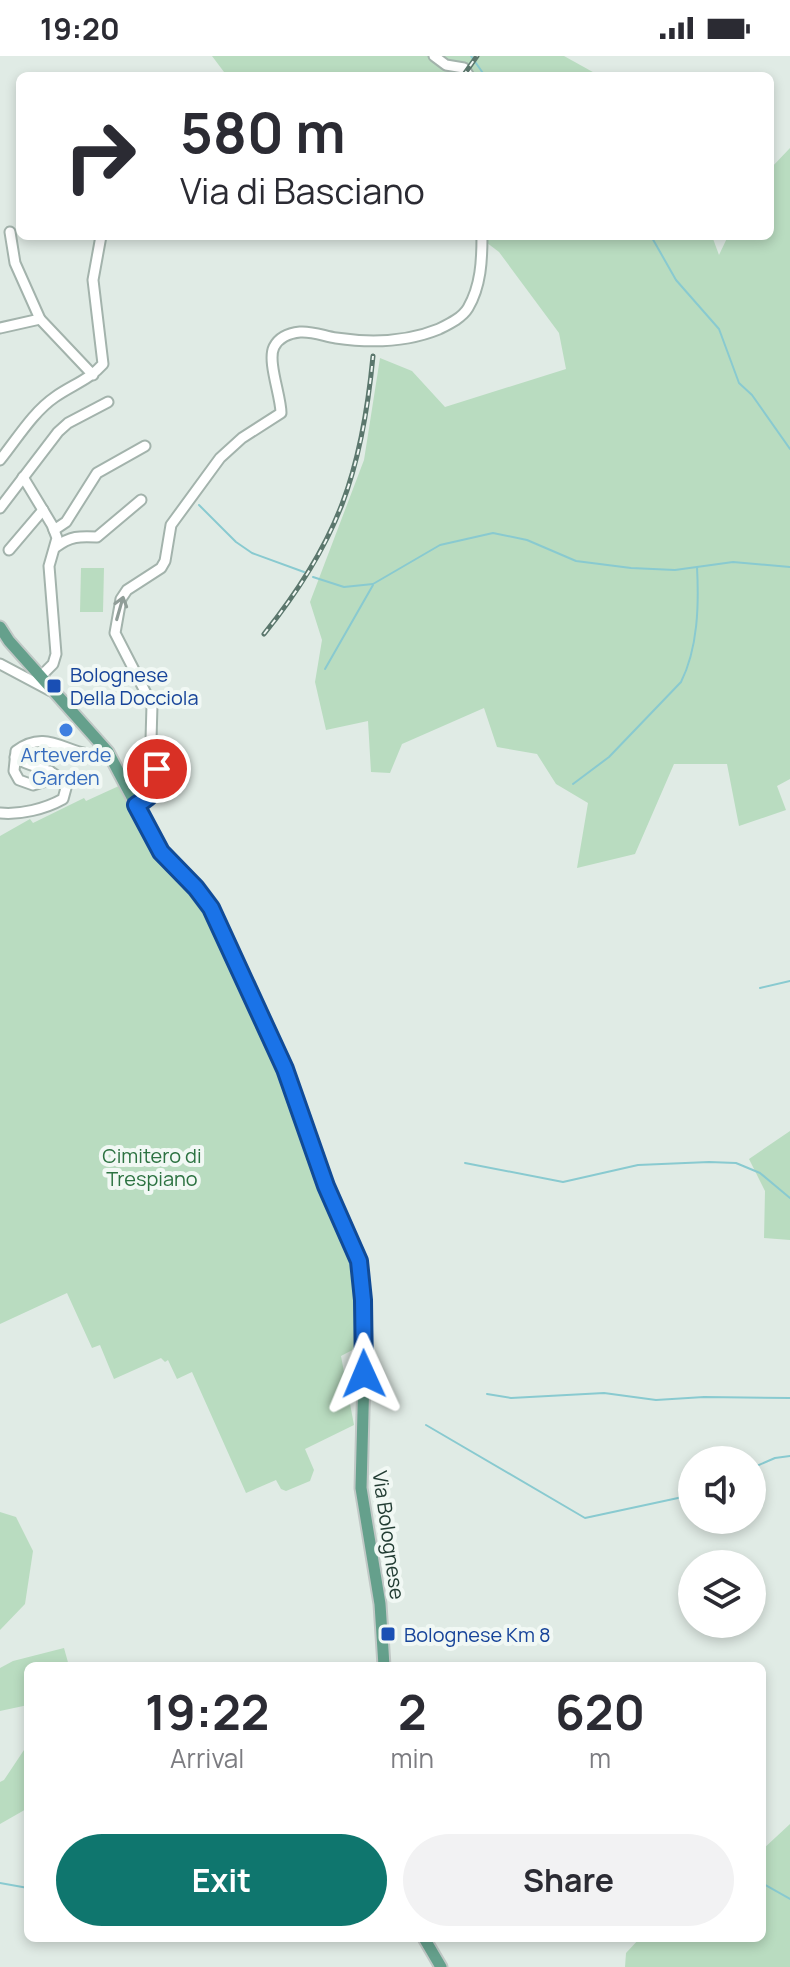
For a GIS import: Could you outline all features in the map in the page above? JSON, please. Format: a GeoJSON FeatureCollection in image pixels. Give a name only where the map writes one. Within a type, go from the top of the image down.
{"type":"FeatureCollection","features":[{"type":"Feature","properties":{"kind":"main road","name":"Via Bolognese"},"geometry":{"type":"LineString","coordinates":[[0,627],[40,677],[108,752],[161,852],[196,888],[223,933],[275,1043],[326,1186],[359,1261],[364,1374],[361,1488],[380,1604],[384,1662]]}},
{"type":"Feature","properties":{"kind":"main road"},"geometry":{"type":"LineString","coordinates":[[426,1942],[441,1967]]}},
{"type":"Feature","properties":{"kind":"street"},"geometry":{"type":"LineString","coordinates":[[434,56],[446,65],[464,68],[466,72]]}},
{"type":"Feature","properties":{"kind":"street"},"geometry":{"type":"LineString","coordinates":[[10,232],[15,263],[40,319],[93,375]]}},
{"type":"Feature","properties":{"kind":"street"},"geometry":{"type":"LineString","coordinates":[[0,460],[37,412],[55,397],[93,375],[103,364],[93,280],[100,240]]}},
{"type":"Feature","properties":{"kind":"street"},"geometry":{"type":"LineString","coordinates":[[136,805],[151,796],[157,788],[157,769],[151,740],[152,705],[115,633],[121,599],[127,590],[161,568],[171,525],[220,458],[242,438],[281,413],[281,398],[272,360],[274,347],[284,336],[298,332],[337,338],[389,340],[425,335],[448,325],[467,310],[475,292],[480,274],[482,240]]}},
{"type":"Feature","properties":{"kind":"street"},"geometry":{"type":"LineString","coordinates":[[0,328],[40,319]]}},
{"type":"Feature","properties":{"kind":"street"},"geometry":{"type":"LineString","coordinates":[[0,508],[58,432],[68,423],[108,402]]}},
{"type":"Feature","properties":{"kind":"street"},"geometry":{"type":"LineString","coordinates":[[54,530],[66,522],[97,473],[145,446]]}},
{"type":"Feature","properties":{"kind":"street"},"geometry":{"type":"LineString","coordinates":[[23,477],[57,538],[49,566],[56,654],[53,664],[40,677]]}},
{"type":"Feature","properties":{"kind":"street"},"geometry":{"type":"LineString","coordinates":[[56,547],[66,539],[83,535],[97,537],[141,500]]}},
{"type":"Feature","properties":{"kind":"street"},"geometry":{"type":"LineString","coordinates":[[9,550],[43,510]]}},
{"type":"Feature","properties":{"kind":"street"},"geometry":{"type":"LineString","coordinates":[[0,664],[54,693]]}},
{"type":"Feature","properties":{"kind":"street"},"geometry":{"type":"LineString","coordinates":[[50,771],[49,780],[41,784],[24,783],[14,771],[16,751],[35,740],[44,740],[89,754],[108,752]]}},
{"type":"Feature","properties":{"kind":"street"},"geometry":{"type":"LineString","coordinates":[[0,813],[12,814],[54,804],[63,799],[66,788],[50,771],[15,757]]}},
{"type":"Feature","properties":{"kind":"green space"},"geometry":{"type":"Polygon","coordinates":[[[212,56],[564,56],[593,72],[224,72],[212,56]]]}},
{"type":"Feature","properties":{"kind":"green space"},"geometry":{"type":"Polygon","coordinates":[[[790,148],[790,779],[777,786],[786,810],[739,826],[727,764],[674,764],[635,854],[577,868],[588,803],[556,784],[537,754],[497,747],[484,708],[402,744],[390,773],[371,772],[368,721],[326,730],[315,682],[322,640],[310,602],[364,460],[380,358],[412,371],[445,407],[566,369],[559,333],[499,252],[483,240],[713,240],[719,255],[726,240],[774,240],[774,165],[790,148]]]}},
{"type":"Feature","properties":{"kind":"green space"},"geometry":{"type":"Polygon","coordinates":[[[81,568],[104,568],[103,612],[80,612],[81,568]]]}},
{"type":"Feature","properties":{"kind":"green space","name":"Cimitero di Trespiano"},"geometry":{"type":"Polygon","coordinates":[[[121,785],[158,857],[208,914],[281,1073],[355,1262],[360,1346],[341,1356],[354,1425],[305,1449],[314,1470],[310,1481],[286,1491],[276,1480],[246,1493],[192,1372],[177,1379],[168,1360],[165,1362],[161,1358],[114,1379],[100,1345],[92,1348],[67,1293],[0,1324],[0,836],[30,819],[33,823],[84,798],[86,801],[121,785]]]}},
{"type":"Feature","properties":{"kind":"green space"},"geometry":{"type":"Polygon","coordinates":[[[790,1131],[790,1240],[764,1238],[765,1191],[749,1159],[790,1131]]]}},
{"type":"Feature","properties":{"kind":"green space"},"geometry":{"type":"Polygon","coordinates":[[[0,1512],[16,1517],[33,1551],[25,1604],[0,1630],[0,1512]]]}},
{"type":"Feature","properties":{"kind":"green space"},"geometry":{"type":"Polygon","coordinates":[[[64,1648],[68,1662],[24,1662],[24,1706],[0,1711],[0,1668],[13,1661],[64,1648]]]}},
{"type":"Feature","properties":{"kind":"green space"},"geometry":{"type":"Polygon","coordinates":[[[24,1750],[24,1810],[0,1824],[0,1782],[24,1750]]]}},
{"type":"Feature","properties":{"kind":"green space"},"geometry":{"type":"Polygon","coordinates":[[[790,1824],[790,1967],[625,1967],[626,1953],[636,1942],[766,1942],[766,1846],[790,1824]]]}},
{"type":"Feature","properties":{"kind":"waterway"},"geometry":{"type":"LineString","coordinates":[[471,56],[482,72]]}},
{"type":"Feature","properties":{"kind":"waterway"},"geometry":{"type":"LineString","coordinates":[[653,240],[676,280],[719,329],[739,383],[752,395],[790,449]]}},
{"type":"Feature","properties":{"kind":"waterway"},"geometry":{"type":"LineString","coordinates":[[199,505],[236,542],[252,553],[304,572]]}},
{"type":"Feature","properties":{"kind":"waterway"},"geometry":{"type":"LineString","coordinates":[[313,577],[344,587],[373,584],[440,545],[493,533],[527,540],[576,561],[631,568],[675,570],[733,562],[790,567]]}},
{"type":"Feature","properties":{"kind":"waterway"},"geometry":{"type":"LineString","coordinates":[[573,784],[609,757],[681,682],[691,655],[696,626],[697,567]]}},
{"type":"Feature","properties":{"kind":"waterway"},"geometry":{"type":"LineString","coordinates":[[325,669],[373,585]]}},
{"type":"Feature","properties":{"kind":"waterway"},"geometry":{"type":"LineString","coordinates":[[760,988],[790,981]]}},
{"type":"Feature","properties":{"kind":"waterway"},"geometry":{"type":"LineString","coordinates":[[465,1163],[563,1182],[638,1165],[736,1163],[760,1173],[790,1198]]}},
{"type":"Feature","properties":{"kind":"waterway"},"geometry":{"type":"LineString","coordinates":[[487,1394],[511,1398],[604,1393],[656,1400],[790,1398]]}},
{"type":"Feature","properties":{"kind":"waterway"},"geometry":{"type":"LineString","coordinates":[[426,1425],[585,1518],[678,1498]]}},
{"type":"Feature","properties":{"kind":"waterway"},"geometry":{"type":"LineString","coordinates":[[766,1462],[790,1456]]}},
{"type":"Feature","properties":{"kind":"waterway"},"geometry":{"type":"LineString","coordinates":[[0,1883],[24,1887]]}},
{"type":"Feature","properties":{"kind":"waterway"},"geometry":{"type":"LineString","coordinates":[[766,1885],[790,1899]]}},
{"type":"Feature","properties":{"kind":"railway"},"geometry":{"type":"LineString","coordinates":[[466,72],[477,56]]}},
{"type":"Feature","properties":{"kind":"railway"},"geometry":{"type":"LineString","coordinates":[[264,634],[311,568],[342,504],[362,435],[373,356]]}},
{"type":"Feature","properties":{"kind":"place","name":"Bolognese Della Docciola"},"geometry":{"type":"Point","coordinates":[54,686]}},
{"type":"Feature","properties":{"kind":"place","name":"Arteverde Garden"},"geometry":{"type":"Point","coordinates":[66,730]}},
{"type":"Feature","properties":{"kind":"place","name":"Bolognese Km 8"},"geometry":{"type":"Point","coordinates":[388,1634]}},
{"type":"Feature","properties":{"kind":"route"},"geometry":{"type":"LineString","coordinates":[[157,769],[157,788],[151,796],[136,805],[161,852],[211,908],[275,1043],[326,1186],[356,1249],[363,1300],[364,1374]]}}]}
